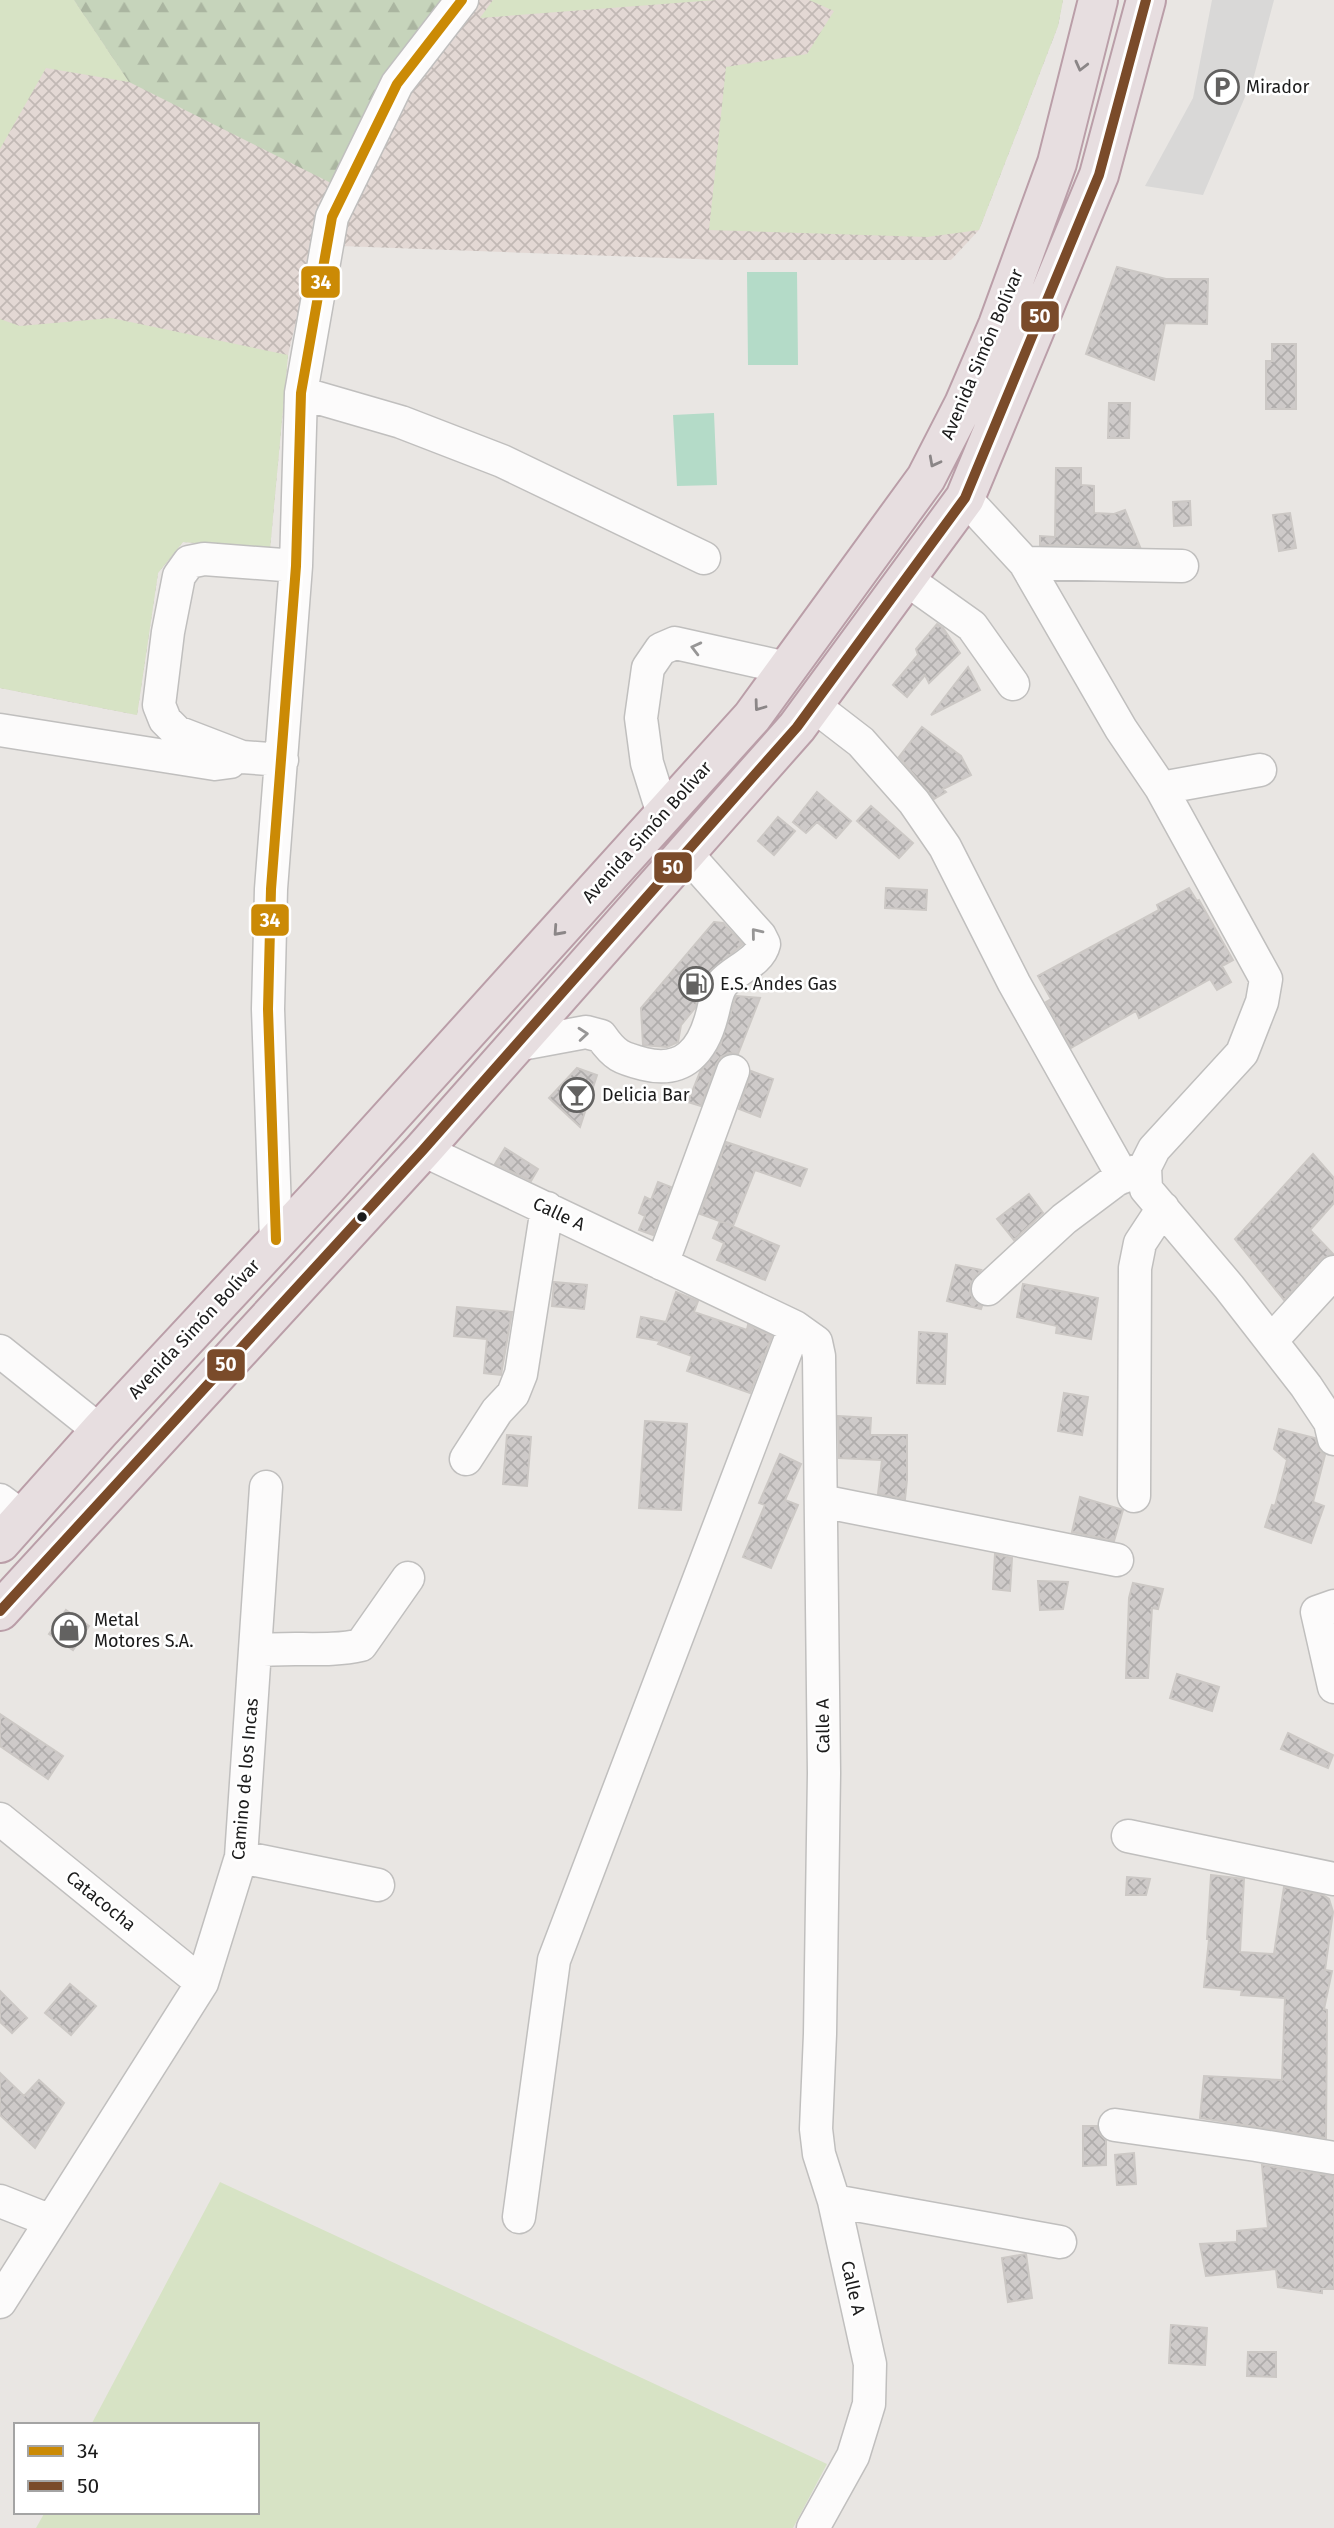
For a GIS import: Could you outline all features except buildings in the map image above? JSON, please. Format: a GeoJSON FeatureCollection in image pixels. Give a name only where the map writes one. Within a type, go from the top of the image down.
{"type":"FeatureCollection","features":[{"type":"Feature","properties":{"kind":"highway","name":"Avenida Simón Bolívar"},"geometry":{"type":"LineString","coordinates":[[8,1520],[100,1432],[752,717],[926,478],[964,404],[998,325],[1057,163],[1098,0]]}},
{"type":"Feature","properties":{"kind":"highway"},"geometry":{"type":"LineString","coordinates":[[0,1611],[423,1150],[797,727],[965,498],[1099,176],[1146,0]]}},
{"type":"Feature","properties":{"kind":"street"},"geometry":{"type":"LineString","coordinates":[[276,1240],[268,1009],[271,889],[296,566],[301,393],[332,217],[397,84],[462,0]]}},
{"type":"Feature","properties":{"kind":"street"},"geometry":{"type":"LineString","coordinates":[[301,393],[401,422],[502,461],[704,558]]}},
{"type":"Feature","properties":{"kind":"street"},"geometry":{"type":"LineString","coordinates":[[965,498],[1025,563],[1121,729],[1161,788],[1266,979],[1262,1002],[1242,1053],[1134,1172],[1055,1227],[988,1289]]}},
{"type":"Feature","properties":{"kind":"street"},"geometry":{"type":"LineString","coordinates":[[282,760],[242,757],[177,732],[165,720],[159,705],[168,632],[179,576],[189,562],[204,559],[296,566]]}},
{"type":"Feature","properties":{"kind":"street"},"geometry":{"type":"LineString","coordinates":[[1025,563],[1182,566]]}},
{"type":"Feature","properties":{"kind":"street"},"geometry":{"type":"LineString","coordinates":[[905,579],[972,626],[1013,684]]}},
{"type":"Feature","properties":{"kind":"street"},"geometry":{"type":"LineString","coordinates":[[663,814],[647,763],[641,718],[648,668],[661,649],[675,642],[787,668]]}},
{"type":"Feature","properties":{"kind":"street"},"geometry":{"type":"LineString","coordinates":[[813,705],[861,742],[914,802],[944,847],[1014,983],[1134,1172],[1271,1341],[1333,1426]]}},
{"type":"Feature","properties":{"kind":"street"},"geometry":{"type":"LineString","coordinates":[[0,730],[215,764],[242,757]]}},
{"type":"Feature","properties":{"kind":"street"},"geometry":{"type":"LineString","coordinates":[[1161,788],[1261,770]]}},
{"type":"Feature","properties":{"kind":"street"},"geometry":{"type":"LineString","coordinates":[[516,1045],[586,1032],[601,1036],[611,1051],[626,1059],[657,1067],[679,1065],[704,1041],[721,985],[760,952],[764,944],[760,936],[686,853]]}},
{"type":"Feature","properties":{"kind":"street"},"geometry":{"type":"LineString","coordinates":[[662,1264],[733,1071]]}},
{"type":"Feature","properties":{"kind":"street","name":"Calle A"},"geometry":{"type":"LineString","coordinates":[[423,1150],[795,1327],[816,1342],[819,1356],[824,1773],[816,2129],[819,2154],[834,2201],[870,2364],[869,2404],[853,2456],[813,2528]]}},
{"type":"Feature","properties":{"kind":"street"},"geometry":{"type":"LineString","coordinates":[[466,1459],[497,1411],[513,1394],[522,1374],[547,1208]]}},
{"type":"Feature","properties":{"kind":"street"},"geometry":{"type":"LineString","coordinates":[[1134,1496],[1135,1268],[1140,1243],[1163,1208]]}},
{"type":"Feature","properties":{"kind":"street"},"geometry":{"type":"LineString","coordinates":[[1271,1341],[1334,1272]]}},
{"type":"Feature","properties":{"kind":"street"},"geometry":{"type":"LineString","coordinates":[[519,2217],[554,1960],[795,1327]]}},
{"type":"Feature","properties":{"kind":"street"},"geometry":{"type":"LineString","coordinates":[[0,1351],[100,1432]]}},
{"type":"Feature","properties":{"kind":"street","name":"Camino de los Incas"},"geometry":{"type":"LineString","coordinates":[[0,2302],[202,1983],[241,1857],[266,1487]]}},
{"type":"Feature","properties":{"kind":"street"},"geometry":{"type":"LineString","coordinates":[[821,1501],[1117,1560]]}},
{"type":"Feature","properties":{"kind":"street"},"geometry":{"type":"LineString","coordinates":[[255,1651],[281,1647],[348,1648],[361,1645],[408,1578]]}},
{"type":"Feature","properties":{"kind":"street"},"geometry":{"type":"LineString","coordinates":[[1334,1606],[1317,1612],[1334,1687]]}},
{"type":"Feature","properties":{"kind":"street","name":"Catacocha"},"geometry":{"type":"LineString","coordinates":[[0,1819],[202,1983]]}},
{"type":"Feature","properties":{"kind":"street"},"geometry":{"type":"LineString","coordinates":[[1128,1836],[1334,1880]]}},
{"type":"Feature","properties":{"kind":"street"},"geometry":{"type":"LineString","coordinates":[[241,1857],[378,1885]]}},
{"type":"Feature","properties":{"kind":"street"},"geometry":{"type":"LineString","coordinates":[[1115,2124],[1334,2158]]}},
{"type":"Feature","properties":{"kind":"street"},"geometry":{"type":"LineString","coordinates":[[0,2201],[51,2221]]}},
{"type":"Feature","properties":{"kind":"street"},"geometry":{"type":"LineString","coordinates":[[834,2201],[1060,2242]]}},
{"type":"Feature","properties":{"kind":"shaded area"},"geometry":{"type":"Polygon","coordinates":[[[0,0],[1063,0],[1058,26],[979,230],[951,260],[722,260],[314,245],[288,355],[270,549],[183,542],[158,573],[137,715],[0,688],[0,0]]]}},
{"type":"Feature","properties":{"kind":"shaded area","name":"Mirador"},"geometry":{"type":"Polygon","coordinates":[[[1212,0],[1274,0],[1254,76],[1203,195],[1145,186],[1193,98],[1212,0]]]}},
{"type":"Feature","properties":{"kind":"green space"},"geometry":{"type":"Polygon","coordinates":[[[0,0],[74,0],[129,82],[46,68],[0,149],[0,0]]]}},
{"type":"Feature","properties":{"kind":"green space"},"geometry":{"type":"Polygon","coordinates":[[[74,0],[465,0],[333,184],[129,82],[74,0]]]}},
{"type":"Feature","properties":{"kind":"green space"},"geometry":{"type":"Polygon","coordinates":[[[493,0],[716,0],[480,18],[493,0]]]}},
{"type":"Feature","properties":{"kind":"green space"},"geometry":{"type":"Polygon","coordinates":[[[809,0],[1063,0],[1058,26],[979,230],[927,237],[709,230],[726,67],[807,54],[834,11],[809,0]]]}},
{"type":"Feature","properties":{"kind":"green space"},"geometry":{"type":"Polygon","coordinates":[[[747,272],[797,272],[798,365],[748,365],[747,272]]]}},
{"type":"Feature","properties":{"kind":"green space"},"geometry":{"type":"Polygon","coordinates":[[[111,318],[288,355],[270,549],[183,542],[158,573],[137,715],[0,688],[0,319],[20,326],[111,318]]]}},
{"type":"Feature","properties":{"kind":"green space"},"geometry":{"type":"Polygon","coordinates":[[[714,413],[717,485],[677,486],[673,415],[714,413]]]}},
{"type":"Feature","properties":{"kind":"green space"},"geometry":{"type":"Polygon","coordinates":[[[220,2182],[827,2464],[793,2528],[36,2528],[44,2514],[259,2514],[259,2423],[92,2423],[220,2182]]]}},
{"type":"Feature","properties":{"kind":"transit line","name":"34"},"geometry":{"type":"LineString","coordinates":[[276,1240],[268,1009],[271,889],[296,566],[301,393],[332,217],[397,84],[462,0]]}},
{"type":"Feature","properties":{"kind":"transit line","name":"50"},"geometry":{"type":"LineString","coordinates":[[0,1611],[423,1150],[797,727],[965,498],[1099,175],[1146,0]]}},
{"type":"Feature","properties":{"kind":"place","name":"Mirador"},"geometry":{"type":"Point","coordinates":[1222,87]}},
{"type":"Feature","properties":{"kind":"place","name":"E.S. Andes Gas"},"geometry":{"type":"Point","coordinates":[696,984]}},
{"type":"Feature","properties":{"kind":"place","name":"Delicia Bar"},"geometry":{"type":"Point","coordinates":[577,1095]}},
{"type":"Feature","properties":{"kind":"place","name":"Metal Motores S.A."},"geometry":{"type":"Point","coordinates":[69,1630]}}]}
